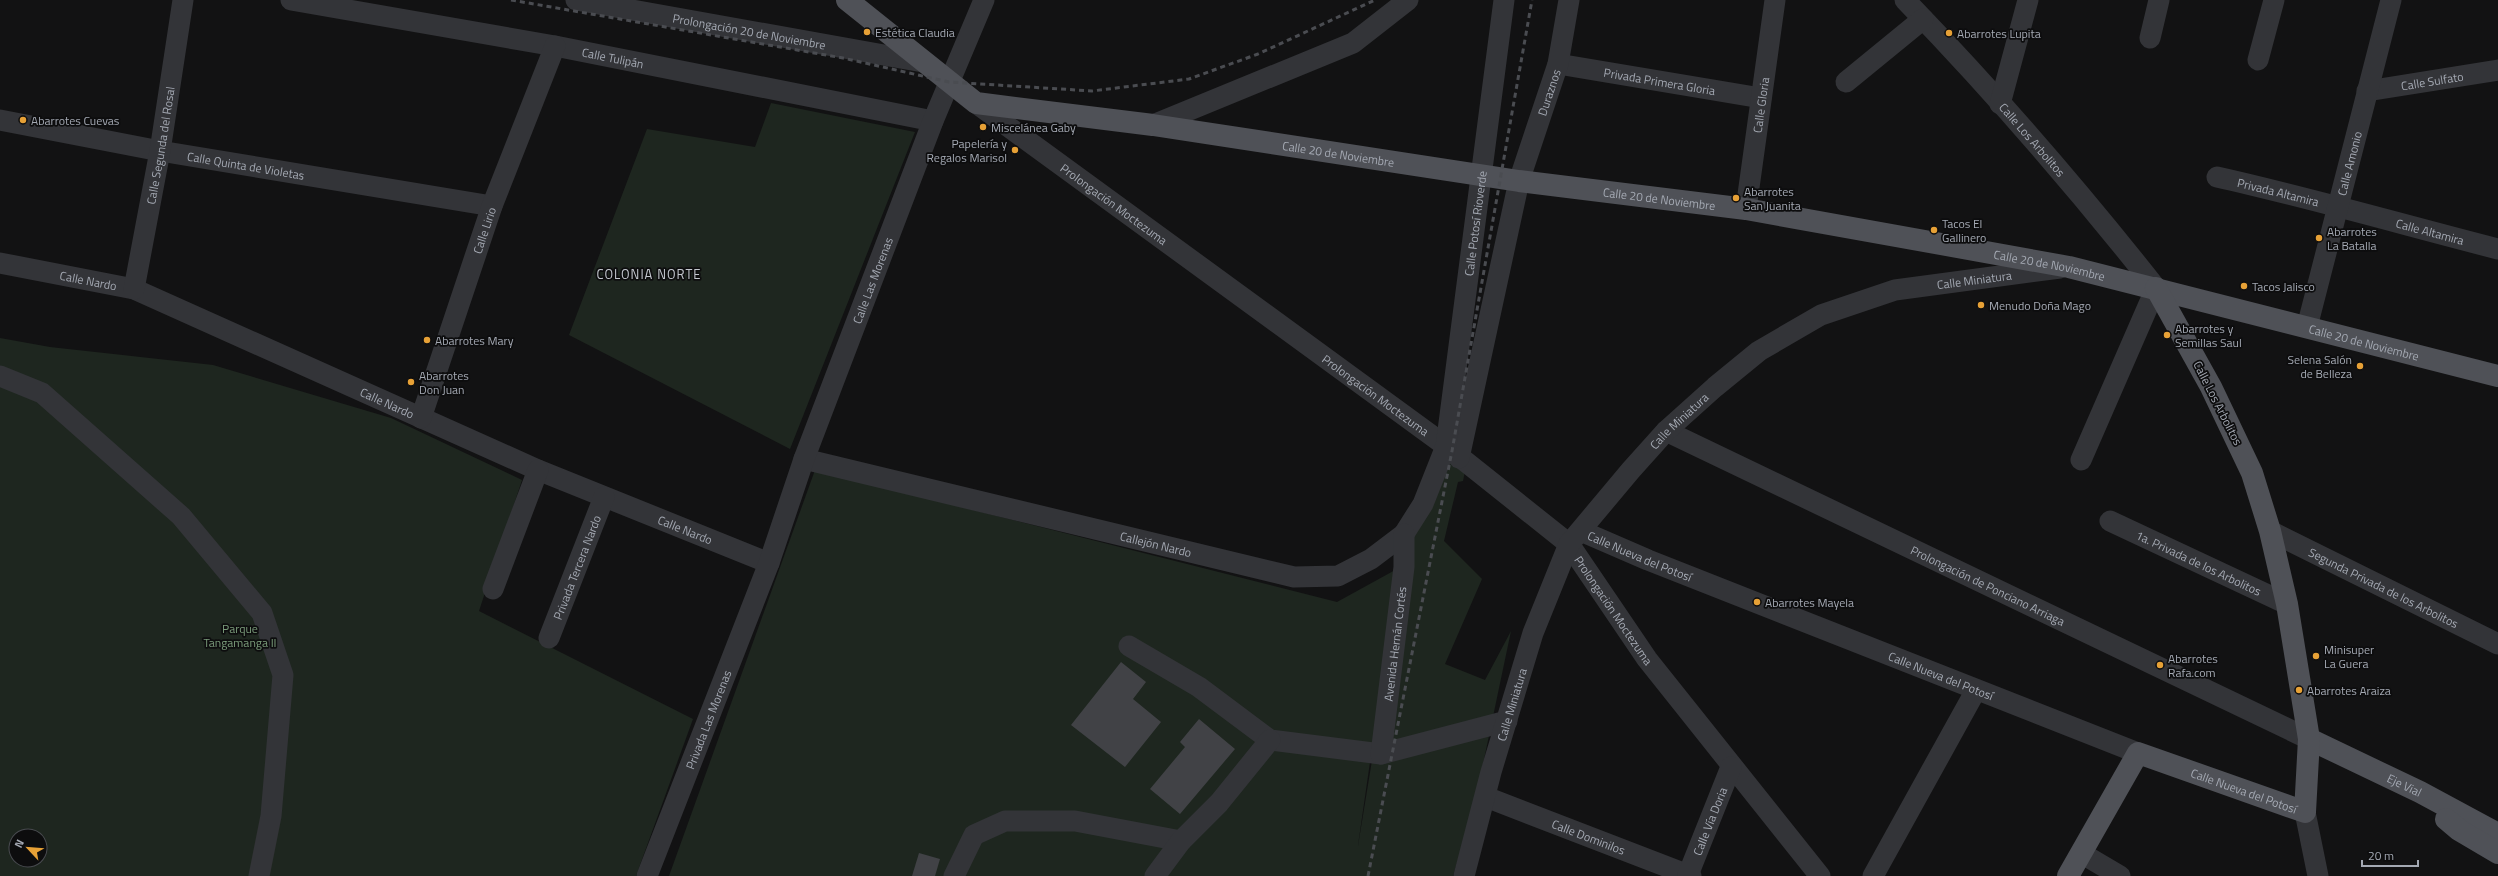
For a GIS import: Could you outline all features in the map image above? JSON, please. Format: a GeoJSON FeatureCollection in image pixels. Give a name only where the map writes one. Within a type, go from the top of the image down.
{"type":"FeatureCollection","features":[{"type":"Feature","properties":{"kind":"main road","name":"Prolongación Moctezuma"},"geometry":{"type":"LineString","coordinates":[[847,0],[976,103]]}},
{"type":"Feature","properties":{"kind":"main road","name":"Calle 20 de Noviembre"},"geometry":{"type":"LineString","coordinates":[[976,103],[1153,125],[1481,176],[1746,209],[2069,267],[2498,376]]}},
{"type":"Feature","properties":{"kind":"main road","name":"Calle Los Arbolitos"},"geometry":{"type":"LineString","coordinates":[[2156,288],[2211,387],[2252,473],[2270,531],[2287,604],[2309,739],[2305,812]]}},
{"type":"Feature","properties":{"kind":"main road","name":"Eje Vial"},"geometry":{"type":"LineString","coordinates":[[2309,739],[2420,792],[2498,834]]}},
{"type":"Feature","properties":{"kind":"main road","name":"Calle Nueva del Potosí"},"geometry":{"type":"LineString","coordinates":[[2138,753],[2305,812]]}},
{"type":"Feature","properties":{"kind":"main road"},"geometry":{"type":"LineString","coordinates":[[2068,876],[2138,753]]}},
{"type":"Feature","properties":{"kind":"main road"},"geometry":{"type":"LineString","coordinates":[[2420,792],[2459,830],[2498,853]]}},
{"type":"Feature","properties":{"kind":"street","name":"Calle Segunda del Rosal"},"geometry":{"type":"LineString","coordinates":[[134,290],[160,151],[183,0]]}},
{"type":"Feature","properties":{"kind":"street","name":"Calle Tulipán"},"geometry":{"type":"LineString","coordinates":[[292,0],[555,46],[934,120]]}},
{"type":"Feature","properties":{"kind":"street","name":"Prolongación 20 de Noviembre"},"geometry":{"type":"LineString","coordinates":[[576,0],[923,62]]}},
{"type":"Feature","properties":{"kind":"street","name":"Calle Las Morenas"},"geometry":{"type":"LineString","coordinates":[[769,563],[804,459],[934,120],[984,0]]}},
{"type":"Feature","properties":{"kind":"street"},"geometry":{"type":"LineString","coordinates":[[1153,125],[1353,43],[1408,0]]}},
{"type":"Feature","properties":{"kind":"street","name":"Calle Potosí Rioverde"},"geometry":{"type":"LineString","coordinates":[[1453,452],[1481,176],[1504,0]]}},
{"type":"Feature","properties":{"kind":"street","name":"Duraznos"},"geometry":{"type":"LineString","coordinates":[[1519,181],[1558,64],[1569,0]]}},
{"type":"Feature","properties":{"kind":"street","name":"Calle Gloria"},"geometry":{"type":"LineString","coordinates":[[1746,209],[1775,0]]}},
{"type":"Feature","properties":{"kind":"street","name":"Calle Los Arbolitos"},"geometry":{"type":"LineString","coordinates":[[1905,0],[2000,104],[2123,247],[2156,288]]}},
{"type":"Feature","properties":{"kind":"street"},"geometry":{"type":"LineString","coordinates":[[2000,104],[2028,0]]}},
{"type":"Feature","properties":{"kind":"street"},"geometry":{"type":"LineString","coordinates":[[2150,38],[2159,0]]}},
{"type":"Feature","properties":{"kind":"street"},"geometry":{"type":"LineString","coordinates":[[2258,60],[2274,0]]}},
{"type":"Feature","properties":{"kind":"street","name":"Calle Amonio"},"geometry":{"type":"LineString","coordinates":[[2307,327],[2339,209],[2390,0]]}},
{"type":"Feature","properties":{"kind":"street"},"geometry":{"type":"LineString","coordinates":[[1846,82],[1923,19]]}},
{"type":"Feature","properties":{"kind":"street","name":"Calle Lirio"},"geometry":{"type":"LineString","coordinates":[[421,418],[492,206],[555,46]]}},
{"type":"Feature","properties":{"kind":"street","name":"Privada Primera Gloria"},"geometry":{"type":"LineString","coordinates":[[1558,64],[1761,98]]}},
{"type":"Feature","properties":{"kind":"street","name":"Calle Sulfato"},"geometry":{"type":"LineString","coordinates":[[2367,91],[2498,70]]}},
{"type":"Feature","properties":{"kind":"street","name":"Prolongación Moctezuma"},"geometry":{"type":"LineString","coordinates":[[976,103],[1453,452],[1575,538],[1647,659],[1730,767],[1820,876]]}},
{"type":"Feature","properties":{"kind":"street","name":"Calle Quinta de Violetas"},"geometry":{"type":"LineString","coordinates":[[0,120],[160,151],[492,206]]}},
{"type":"Feature","properties":{"kind":"street","name":"Privada Altamira"},"geometry":{"type":"LineString","coordinates":[[2217,177],[2291,192],[2339,209]]}},
{"type":"Feature","properties":{"kind":"street"},"geometry":{"type":"LineString","coordinates":[[1453,452],[1519,181]]}},
{"type":"Feature","properties":{"kind":"street","name":"Calle Altamira"},"geometry":{"type":"LineString","coordinates":[[2339,209],[2498,249]]}},
{"type":"Feature","properties":{"kind":"street","name":"Calle Nardo"},"geometry":{"type":"LineString","coordinates":[[0,263],[134,290],[538,470],[769,563]]}},
{"type":"Feature","properties":{"kind":"street","name":"Calle Miniatura"},"geometry":{"type":"LineString","coordinates":[[1464,876],[1486,797],[1491,772],[1533,633],[1575,538],[1630,470],[1666,431],[1714,387],[1759,351],[1821,315],[1895,290],[2069,267]]}},
{"type":"Feature","properties":{"kind":"street"},"geometry":{"type":"LineString","coordinates":[[2081,460],[2156,288]]}},
{"type":"Feature","properties":{"kind":"street"},"geometry":{"type":"LineString","coordinates":[[0,376],[42,393],[181,516],[262,613],[283,675],[271,816],[259,876]]}},
{"type":"Feature","properties":{"kind":"street","name":"Prolongación de Ponciano Arriaga"},"geometry":{"type":"LineString","coordinates":[[1666,431],[2309,739]]}},
{"type":"Feature","properties":{"kind":"street","name":"Callejón Nardo"},"geometry":{"type":"LineString","coordinates":[[804,459],[1294,577],[1338,576],[1371,559],[1404,534],[1453,452]]}},
{"type":"Feature","properties":{"kind":"street"},"geometry":{"type":"LineString","coordinates":[[493,589],[538,470]]}},
{"type":"Feature","properties":{"kind":"street","name":"Privada Tercera Nardo"},"geometry":{"type":"LineString","coordinates":[[549,638],[604,497]]}},
{"type":"Feature","properties":{"kind":"street","name":"1a. Privada de los Arbolitos"},"geometry":{"type":"LineString","coordinates":[[2110,521],[2287,604]]}},
{"type":"Feature","properties":{"kind":"street","name":"Segunda Privada de los Arbolitos"},"geometry":{"type":"LineString","coordinates":[[2270,531],[2498,644]]}},
{"type":"Feature","properties":{"kind":"street","name":"Avenida Hernán Cortés"},"geometry":{"type":"LineString","coordinates":[[1381,754],[1404,567],[1404,534]]}},
{"type":"Feature","properties":{"kind":"street","name":"Calle Nueva del Potosí"},"geometry":{"type":"LineString","coordinates":[[1575,538],[1656,563],[2138,753]]}},
{"type":"Feature","properties":{"kind":"street","name":"Privada Las Morenas"},"geometry":{"type":"LineString","coordinates":[[647,876],[769,563]]}},
{"type":"Feature","properties":{"kind":"street"},"geometry":{"type":"LineString","coordinates":[[1129,646],[1199,687],[1270,740],[1381,754],[1507,721]]}},
{"type":"Feature","properties":{"kind":"street"},"geometry":{"type":"LineString","coordinates":[[1873,876],[1976,690]]}},
{"type":"Feature","properties":{"kind":"street"},"geometry":{"type":"LineString","coordinates":[[1155,876],[1181,841],[1219,803],[1270,740]]}},
{"type":"Feature","properties":{"kind":"street","name":"Calle Vía Doria"},"geometry":{"type":"LineString","coordinates":[[1689,875],[1730,767]]}},
{"type":"Feature","properties":{"kind":"street","name":"Calle Dominilos"},"geometry":{"type":"LineString","coordinates":[[1486,797],[1689,875]]}},
{"type":"Feature","properties":{"kind":"street","name":"Calle Los Arbolitos"},"geometry":{"type":"LineString","coordinates":[[2305,812],[2318,876]]}},
{"type":"Feature","properties":{"kind":"street"},"geometry":{"type":"LineString","coordinates":[[954,876],[974,835],[1005,821],[1075,821],[1181,841]]}},
{"type":"Feature","properties":{"kind":"street"},"geometry":{"type":"LineString","coordinates":[[2081,853],[2120,876]]}},
{"type":"Feature","properties":{"kind":"green space"},"geometry":{"type":"Polygon","coordinates":[[[771,103],[915,132],[790,449],[569,335],[647,129],[755,147],[771,103]]]}},
{"type":"Feature","properties":{"kind":"green space","name":"Parque Tangamanga II"},"geometry":{"type":"Polygon","coordinates":[[[0,338],[50,347],[213,365],[391,418],[522,480],[479,611],[693,719],[636,876],[0,876],[0,338]]]}},
{"type":"Feature","properties":{"kind":"green space"},"geometry":{"type":"Polygon","coordinates":[[[1445,456],[1466,466],[1463,481],[1458,482],[1444,541],[1482,579],[1445,664],[1485,680],[1511,631],[1475,802],[1453,876],[669,876],[815,470],[1337,602],[1397,569],[1445,456]],[[1390,624],[1358,846],[1374,748],[1390,624]]]}},
{"type":"Feature","properties":{"kind":"building"},"geometry":{"type":"Polygon","coordinates":[[[1121,662],[1146,682],[1133,699],[1161,722],[1125,767],[1071,725],[1121,662]]]}},
{"type":"Feature","properties":{"kind":"building"},"geometry":{"type":"Polygon","coordinates":[[[1199,719],[1235,749],[1180,814],[1150,789],[1185,747],[1180,742],[1199,719]]]}},
{"type":"Feature","properties":{"kind":"building"},"geometry":{"type":"Polygon","coordinates":[[[919,853],[940,859],[935,876],[912,876],[919,853]]]}},
{"type":"Feature","properties":{"kind":"railway"},"geometry":{"type":"LineString","coordinates":[[511,0],[843,58],[949,82],[1092,91],[1189,79],[1258,54],[1375,0]]}},
{"type":"Feature","properties":{"kind":"railway"},"geometry":{"type":"LineString","coordinates":[[1368,876],[1452,451],[1532,0]]}},
{"type":"Feature","properties":{"kind":"place","name":"Estética Claudia"},"geometry":{"type":"Point","coordinates":[867,32]}},
{"type":"Feature","properties":{"kind":"place","name":"Abarrotes Lupita"},"geometry":{"type":"Point","coordinates":[1949,33]}},
{"type":"Feature","properties":{"kind":"place","name":"Abarrotes Cuevas"},"geometry":{"type":"Point","coordinates":[23,120]}},
{"type":"Feature","properties":{"kind":"place","name":"Miscelánea Gaby"},"geometry":{"type":"Point","coordinates":[983,127]}},
{"type":"Feature","properties":{"kind":"place","name":"Papelería y Regalos Marisol"},"geometry":{"type":"Point","coordinates":[1015,150]}},
{"type":"Feature","properties":{"kind":"place","name":"Abarrotes San Juanita"},"geometry":{"type":"Point","coordinates":[1736,198]}},
{"type":"Feature","properties":{"kind":"place","name":"Tacos El Gallinero"},"geometry":{"type":"Point","coordinates":[1934,230]}},
{"type":"Feature","properties":{"kind":"place","name":"Abarrotes La Batalla"},"geometry":{"type":"Point","coordinates":[2319,238]}},
{"type":"Feature","properties":{"kind":"place","name":"Tacos Jalisco"},"geometry":{"type":"Point","coordinates":[2244,286]}},
{"type":"Feature","properties":{"kind":"place","name":"Menudo Doña Mago"},"geometry":{"type":"Point","coordinates":[1981,305]}},
{"type":"Feature","properties":{"kind":"place","name":"Abarrotes y Semillas Saul"},"geometry":{"type":"Point","coordinates":[2167,335]}},
{"type":"Feature","properties":{"kind":"place","name":"Abarrotes Mary"},"geometry":{"type":"Point","coordinates":[427,340]}},
{"type":"Feature","properties":{"kind":"place","name":"Selena Salón de Belleza"},"geometry":{"type":"Point","coordinates":[2360,366]}},
{"type":"Feature","properties":{"kind":"place","name":"Abarrotes Don Juan"},"geometry":{"type":"Point","coordinates":[411,382]}},
{"type":"Feature","properties":{"kind":"place","name":"Abarrotes Mayela"},"geometry":{"type":"Point","coordinates":[1757,602]}},
{"type":"Feature","properties":{"kind":"place","name":"Minisuper La Guera"},"geometry":{"type":"Point","coordinates":[2316,656]}},
{"type":"Feature","properties":{"kind":"place","name":"Abarrotes Rafa.com"},"geometry":{"type":"Point","coordinates":[2160,665]}},
{"type":"Feature","properties":{"kind":"place","name":"Abarrotes Araiza"},"geometry":{"type":"Point","coordinates":[2299,690]}},
{"type":"Feature","properties":{"kind":"district","name":"COLONIA NORTE"},"geometry":{"type":"Point","coordinates":[649,274]}}]}
